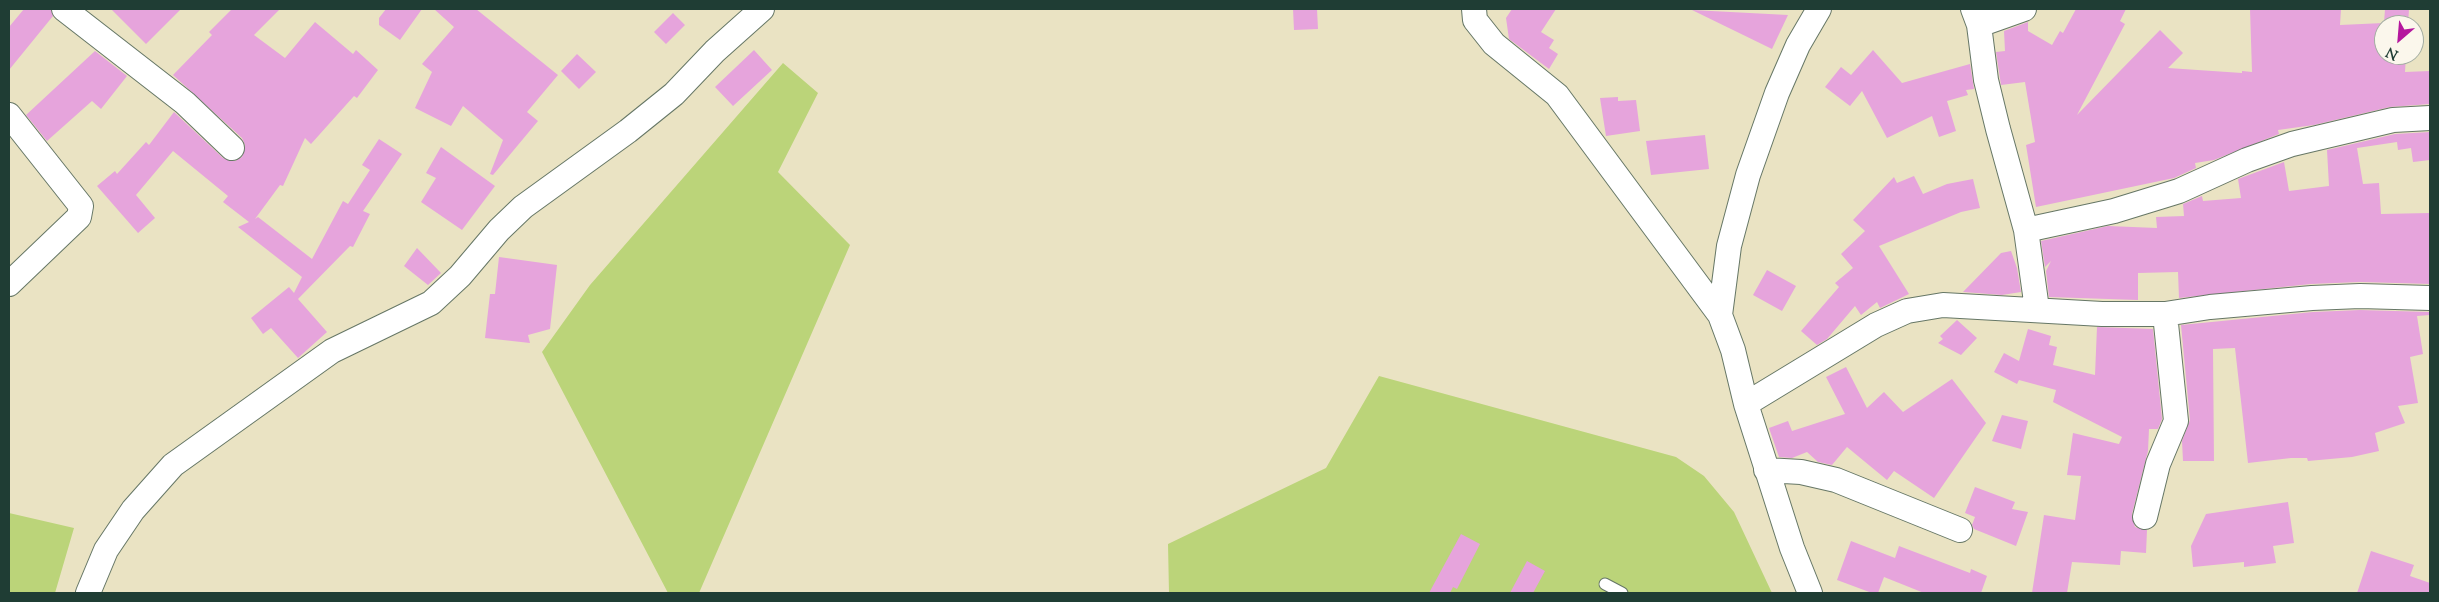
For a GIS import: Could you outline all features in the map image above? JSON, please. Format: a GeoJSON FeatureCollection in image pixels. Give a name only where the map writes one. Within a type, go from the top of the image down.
{"type":"FeatureCollection","features":[{"type":"Feature","properties":{"kind":"street"},"geometry":{"type":"LineString","coordinates":[[64,9],[185,103],[232,148]]}},
{"type":"Feature","properties":{"kind":"street"},"geometry":{"type":"LineString","coordinates":[[88,593],[106,550],[133,510],[173,465],[332,351],[431,303],[460,276],[493,236],[523,207],[628,131],[674,94],[715,51],[762,9]]}},
{"type":"Feature","properties":{"kind":"street"},"geometry":{"type":"LineString","coordinates":[[1474,9],[1475,20],[1494,44],[1557,95],[1720,315],[1733,350],[1746,404],[1766,470],[1792,548],[1810,593]]}},
{"type":"Feature","properties":{"kind":"street"},"geometry":{"type":"LineString","coordinates":[[1720,315],[1729,246],[1748,175],[1777,93],[1798,45],[1819,9]]}},
{"type":"Feature","properties":{"kind":"street"},"geometry":{"type":"LineString","coordinates":[[2024,9],[1976,17],[1986,80],[2026,230],[2037,309]]}},
{"type":"Feature","properties":{"kind":"street"},"geometry":{"type":"LineString","coordinates":[[9,115],[81,206],[80,213],[75,221],[9,284]]}},
{"type":"Feature","properties":{"kind":"street"},"geometry":{"type":"LineString","coordinates":[[2026,230],[2114,211],[2179,191],[2247,160],[2292,144],[2393,120],[2430,118]]}},
{"type":"Feature","properties":{"kind":"street"},"geometry":{"type":"LineString","coordinates":[[1746,404],[1869,329],[1907,310],[1943,305],[2102,314],[2165,314],[2210,307],[2312,298],[2360,296],[2430,298]]}},
{"type":"Feature","properties":{"kind":"street"},"geometry":{"type":"LineString","coordinates":[[2145,517],[2158,464],[2176,421],[2165,314]]}},
{"type":"Feature","properties":{"kind":"street"},"geometry":{"type":"LineString","coordinates":[[1766,470],[1808,473],[1836,480],[1960,530]]}},
{"type":"Feature","properties":{"kind":"lane"},"geometry":{"type":"LineString","coordinates":[[1605,584],[1622,593]]}},
{"type":"Feature","properties":{"kind":"green space"},"geometry":{"type":"Polygon","coordinates":[[[783,63],[818,93],[778,172],[850,245],[699,593],[668,593],[542,352],[590,285],[783,63]]]}},
{"type":"Feature","properties":{"kind":"green space"},"geometry":{"type":"Polygon","coordinates":[[[1379,376],[1676,457],[1704,476],[1734,512],[1772,593],[1169,593],[1168,544],[1326,468],[1379,376]]]}},
{"type":"Feature","properties":{"kind":"green space"},"geometry":{"type":"Polygon","coordinates":[[[9,513],[74,528],[55,593],[9,593],[9,513]]]}},
{"type":"Feature","properties":{"kind":"building"},"geometry":{"type":"Polygon","coordinates":[[[24,9],[51,9],[53,16],[9,70],[9,27],[24,9]]]}},
{"type":"Feature","properties":{"kind":"building"},"geometry":{"type":"Polygon","coordinates":[[[111,9],[181,9],[146,44],[111,9]]]}},
{"type":"Feature","properties":{"kind":"building"},"geometry":{"type":"Polygon","coordinates":[[[232,9],[280,9],[254,35],[285,58],[315,22],[353,54],[356,50],[378,70],[357,98],[354,96],[311,144],[305,138],[283,186],[280,185],[255,219],[258,217],[312,259],[343,201],[348,204],[370,170],[362,165],[379,139],[402,154],[363,211],[370,214],[353,247],[350,246],[298,299],[327,332],[298,358],[271,328],[263,334],[251,318],[289,287],[294,293],[302,277],[238,227],[249,222],[223,202],[228,196],[173,151],[136,195],[155,218],[138,233],[97,186],[115,171],[117,174],[146,142],[149,145],[174,112],[223,158],[235,161],[242,157],[245,145],[242,138],[173,75],[212,35],[209,32],[232,9]]]}},
{"type":"Feature","properties":{"kind":"building"},"geometry":{"type":"Polygon","coordinates":[[[386,9],[422,9],[400,40],[379,25],[379,18],[386,9]]]}},
{"type":"Feature","properties":{"kind":"building"},"geometry":{"type":"Polygon","coordinates":[[[434,9],[476,9],[558,75],[527,112],[538,121],[493,175],[490,174],[503,140],[463,106],[451,126],[415,108],[432,72],[422,64],[454,27],[434,9]]]}},
{"type":"Feature","properties":{"kind":"building"},"geometry":{"type":"Polygon","coordinates":[[[1293,9],[1317,9],[1318,29],[1294,30],[1293,9]]]}},
{"type":"Feature","properties":{"kind":"building"},"geometry":{"type":"Polygon","coordinates":[[[1512,9],[1556,9],[1541,32],[1554,40],[1549,48],[1558,54],[1549,69],[1509,39],[1506,18],[1512,9]]]}},
{"type":"Feature","properties":{"kind":"building"},"geometry":{"type":"Polygon","coordinates":[[[2076,9],[2126,9],[2120,21],[2125,24],[2077,115],[2160,30],[2183,53],[2168,68],[2252,72],[2250,9],[2341,9],[2340,25],[2374,23],[2374,65],[2405,65],[2405,72],[2430,71],[2430,104],[2390,107],[2314,125],[2278,130],[2279,134],[2214,160],[2195,163],[2196,168],[2174,178],[2036,207],[2026,145],[2035,142],[2025,82],[2001,85],[1996,52],[2005,51],[2004,31],[2028,22],[2028,31],[2052,45],[2060,31],[2063,33],[2076,9]]]}},
{"type":"Feature","properties":{"kind":"building"},"geometry":{"type":"Polygon","coordinates":[[[2385,9],[2409,9],[2409,15],[2385,15],[2385,9]]]}},
{"type":"Feature","properties":{"kind":"building"},"geometry":{"type":"Polygon","coordinates":[[[1692,10],[1788,15],[1772,49],[1692,10]]]}},
{"type":"Feature","properties":{"kind":"building"},"geometry":{"type":"Polygon","coordinates":[[[673,13],[685,25],[666,44],[654,32],[673,13]]]}},
{"type":"Feature","properties":{"kind":"building"},"geometry":{"type":"Polygon","coordinates":[[[754,50],[772,70],[733,106],[715,87],[754,50]]]}},
{"type":"Feature","properties":{"kind":"building"},"geometry":{"type":"Polygon","coordinates":[[[1873,50],[1902,83],[1970,64],[1974,89],[1966,90],[1968,95],[1947,101],[1956,131],[1939,137],[1932,116],[1887,138],[1862,91],[1850,106],[1825,87],[1841,67],[1851,75],[1873,50]]]}},
{"type":"Feature","properties":{"kind":"building"},"geometry":{"type":"Polygon","coordinates":[[[95,51],[127,76],[101,109],[92,101],[47,141],[26,115],[95,51]]]}},
{"type":"Feature","properties":{"kind":"building"},"geometry":{"type":"Polygon","coordinates":[[[577,54],[596,72],[579,89],[561,71],[577,54]]]}},
{"type":"Feature","properties":{"kind":"building"},"geometry":{"type":"Polygon","coordinates":[[[1618,97],[1618,101],[1636,100],[1640,131],[1606,136],[1600,98],[1618,97]]]}},
{"type":"Feature","properties":{"kind":"building"},"geometry":{"type":"Polygon","coordinates":[[[2430,132],[2430,160],[2413,162],[2411,148],[2398,150],[2397,142],[2357,148],[2363,184],[2379,183],[2381,214],[2430,213],[2430,284],[2360,282],[2311,284],[2179,298],[2178,272],[2138,273],[2138,300],[2049,297],[2046,271],[2051,261],[2045,267],[2041,241],[2108,226],[2157,228],[2156,217],[2184,216],[2183,204],[2202,196],[2203,201],[2241,198],[2238,179],[2284,162],[2289,191],[2329,186],[2327,150],[2395,134],[2430,132]]]}},
{"type":"Feature","properties":{"kind":"building"},"geometry":{"type":"Polygon","coordinates":[[[1705,135],[1709,169],[1651,175],[1646,141],[1705,135]]]}},
{"type":"Feature","properties":{"kind":"building"},"geometry":{"type":"Polygon","coordinates":[[[441,147],[495,186],[462,230],[421,202],[436,178],[426,173],[441,147]]]}},
{"type":"Feature","properties":{"kind":"building"},"geometry":{"type":"Polygon","coordinates":[[[1914,176],[1923,194],[1947,184],[1973,179],[1980,208],[1961,212],[1879,246],[1909,294],[1880,308],[1877,302],[1861,315],[1855,306],[1827,339],[1817,345],[1801,331],[1839,287],[1835,283],[1853,268],[1841,254],[1865,231],[1853,220],[1894,177],[1897,183],[1914,176]]]}},
{"type":"Feature","properties":{"kind":"building"},"geometry":{"type":"Polygon","coordinates":[[[417,248],[441,273],[428,285],[404,266],[417,248]]]}},
{"type":"Feature","properties":{"kind":"building"},"geometry":{"type":"Polygon","coordinates":[[[2011,251],[2017,268],[2021,292],[2002,295],[1963,292],[2001,253],[2011,251]]]}},
{"type":"Feature","properties":{"kind":"building"},"geometry":{"type":"Polygon","coordinates":[[[499,257],[557,265],[550,329],[528,335],[530,343],[485,338],[490,294],[495,294],[499,257]]]}},
{"type":"Feature","properties":{"kind":"building"},"geometry":{"type":"Polygon","coordinates":[[[1767,270],[1796,286],[1782,311],[1753,295],[1767,270]]]}},
{"type":"Feature","properties":{"kind":"building"},"geometry":{"type":"Polygon","coordinates":[[[2360,310],[2430,312],[2430,315],[2417,316],[2423,354],[2410,357],[2418,403],[2398,406],[2405,423],[2375,433],[2379,451],[2352,457],[2308,461],[2307,458],[2291,458],[2248,463],[2235,348],[2213,349],[2214,461],[2183,461],[2182,441],[2190,420],[2181,325],[2313,312],[2360,310]]]}},
{"type":"Feature","properties":{"kind":"building"},"geometry":{"type":"Polygon","coordinates":[[[1957,320],[1977,338],[1961,355],[1938,343],[1943,339],[1940,336],[1957,320]]]}},
{"type":"Feature","properties":{"kind":"building"},"geometry":{"type":"Polygon","coordinates":[[[2097,327],[2153,329],[2162,419],[2158,429],[2149,429],[2148,451],[2132,514],[2135,527],[2147,530],[2146,553],[2121,551],[2120,565],[2072,562],[2067,593],[2032,593],[2044,515],[2075,520],[2081,476],[2067,475],[2073,433],[2119,444],[2122,437],[2053,402],[2056,390],[2019,380],[2017,384],[1994,372],[2004,353],[2019,361],[2028,329],[2051,336],[2049,345],[2057,347],[2053,365],[2095,375],[2097,327]]]}},
{"type":"Feature","properties":{"kind":"building"},"geometry":{"type":"Polygon","coordinates":[[[1846,367],[1867,408],[1884,392],[1903,412],[1952,379],[1986,423],[1934,498],[1894,471],[1887,480],[1847,447],[1832,465],[1818,462],[1807,452],[1792,458],[1779,457],[1769,428],[1788,421],[1792,431],[1845,414],[1826,377],[1846,367]]]}},
{"type":"Feature","properties":{"kind":"building"},"geometry":{"type":"Polygon","coordinates":[[[2002,415],[2028,421],[2021,449],[1992,441],[2002,415]]]}},
{"type":"Feature","properties":{"kind":"building"},"geometry":{"type":"Polygon","coordinates":[[[1975,487],[2015,502],[2012,509],[2028,512],[2016,546],[1974,529],[1972,525],[1975,517],[1965,513],[1975,487]]]}},
{"type":"Feature","properties":{"kind":"building"},"geometry":{"type":"Polygon","coordinates":[[[2288,502],[2294,543],[2273,546],[2276,563],[2244,567],[2244,562],[2193,567],[2191,546],[2206,514],[2288,502]]]}},
{"type":"Feature","properties":{"kind":"building"},"geometry":{"type":"Polygon","coordinates":[[[1461,534],[1480,544],[1457,589],[1453,587],[1450,593],[1429,593],[1461,534]]]}},
{"type":"Feature","properties":{"kind":"building"},"geometry":{"type":"Polygon","coordinates":[[[1851,541],[1895,558],[1899,546],[1970,573],[1971,569],[1987,576],[1981,593],[1924,593],[1884,577],[1878,593],[1872,593],[1837,580],[1851,541]]]}},
{"type":"Feature","properties":{"kind":"building"},"geometry":{"type":"Polygon","coordinates":[[[2371,551],[2414,565],[2410,576],[2430,583],[2430,593],[2357,593],[2371,551]]]}},
{"type":"Feature","properties":{"kind":"building"},"geometry":{"type":"Polygon","coordinates":[[[1527,561],[1545,571],[1533,593],[1510,593],[1527,561]]]}}]}
